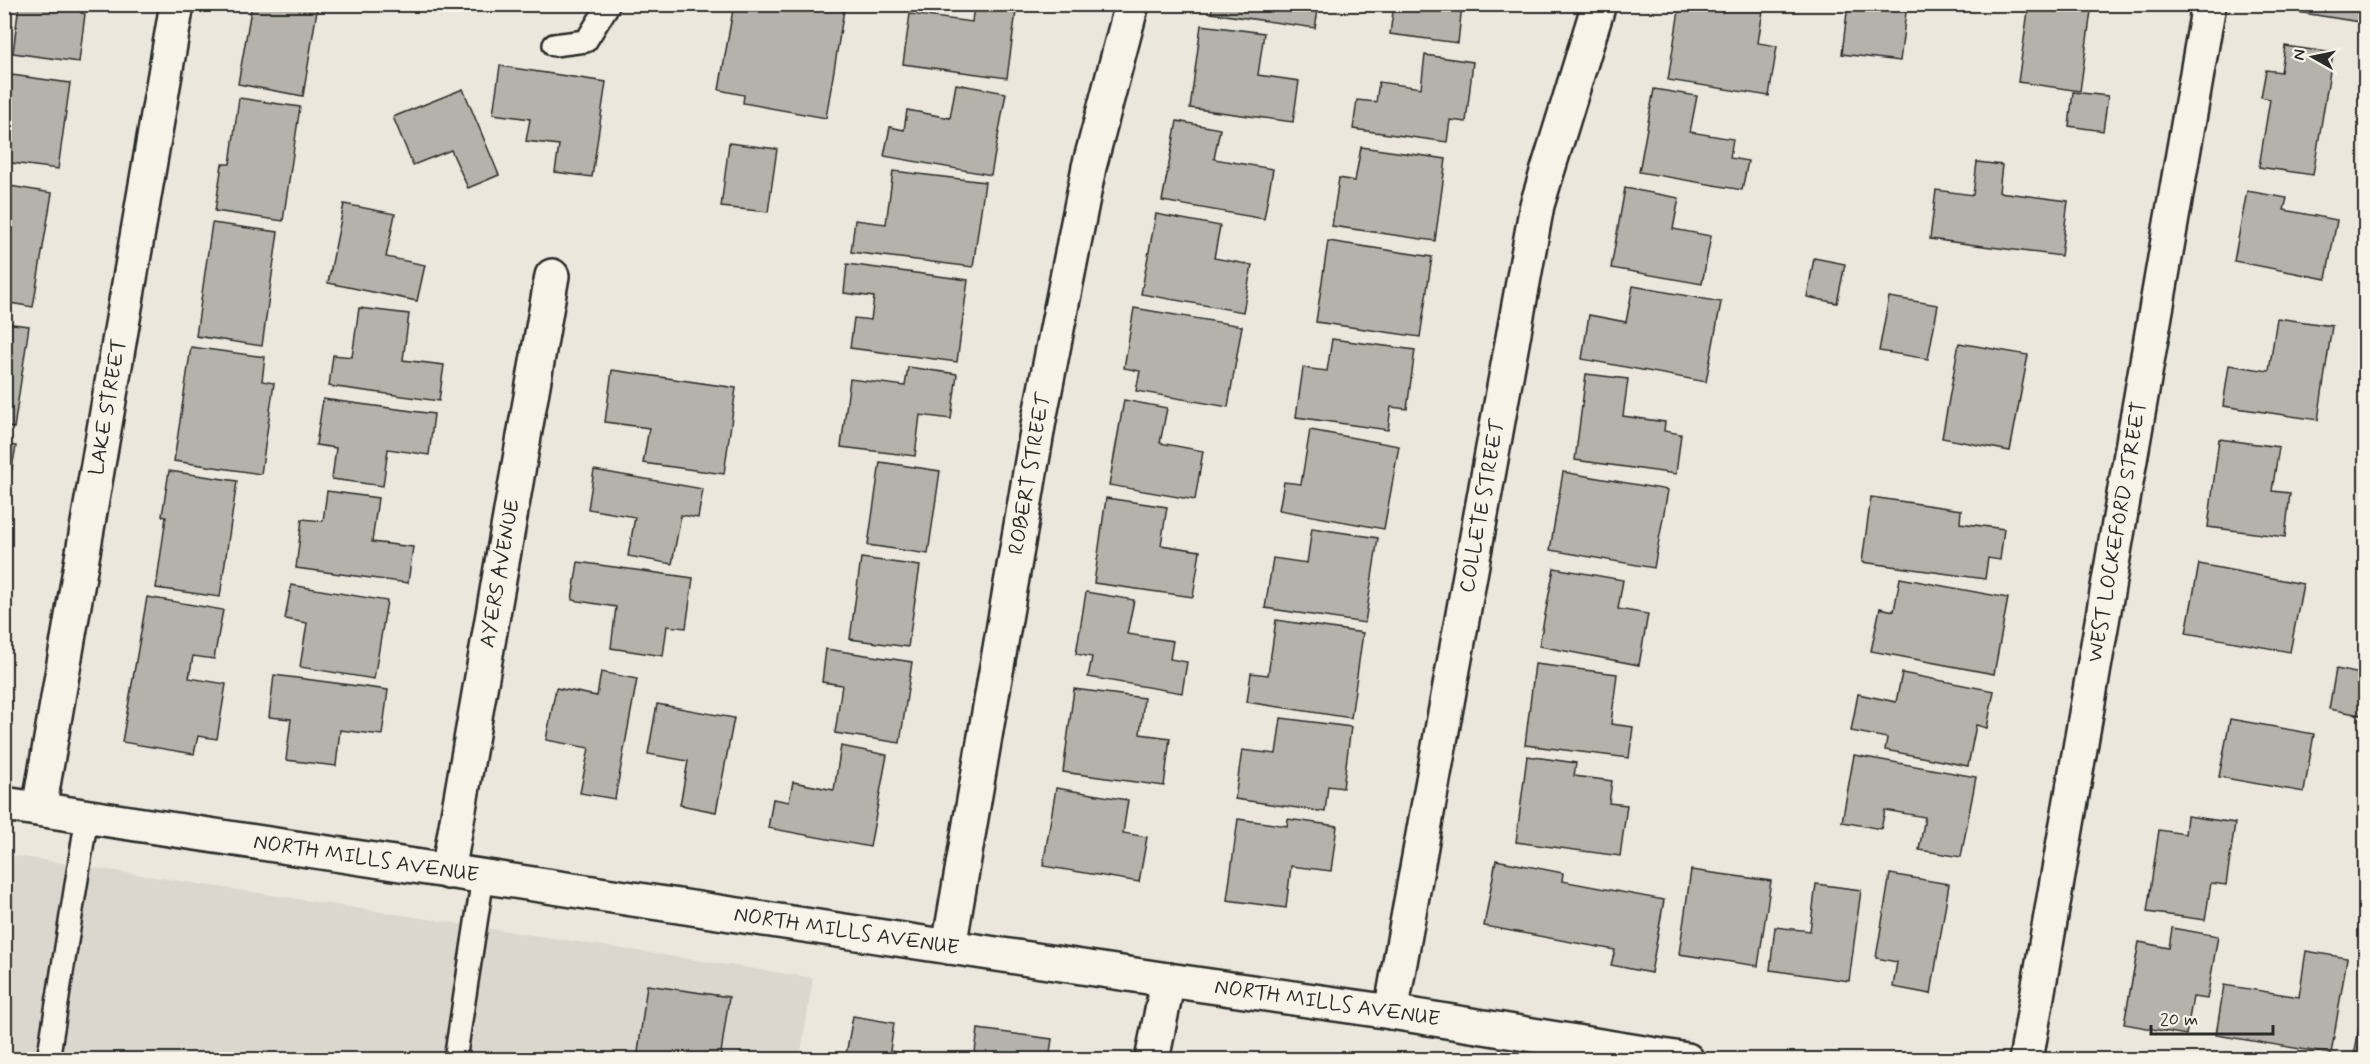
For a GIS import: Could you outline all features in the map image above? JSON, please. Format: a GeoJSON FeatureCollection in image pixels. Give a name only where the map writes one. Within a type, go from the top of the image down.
{"type":"FeatureCollection","features":[{"type":"Feature","properties":{"kind":"street","name":"LAKE STREET"},"geometry":{"type":"LineString","coordinates":[[39,809],[177,4]]}},
{"type":"Feature","properties":{"kind":"street","name":"ROBERT STREET"},"geometry":{"type":"LineString","coordinates":[[949,947],[1039,420],[1089,167],[1132,4]]}},
{"type":"Feature","properties":{"kind":"street","name":"COLLETE STREET"},"geometry":{"type":"LineString","coordinates":[[1391,1012],[1537,205],[1599,4]]}},
{"type":"Feature","properties":{"kind":"street","name":"WEST LOCKEFORD STREET"},"geometry":{"type":"LineString","coordinates":[[2026,1059],[2209,4]]}},
{"type":"Feature","properties":{"kind":"street","name":"AYERS AVENUE"},"geometry":{"type":"LineString","coordinates":[[448,872],[552,276]]}},
{"type":"Feature","properties":{"kind":"street","name":"NORTH MILLS AVENUE"},"geometry":{"type":"LineString","coordinates":[[4,804],[1391,1012],[1687,1059]]}},
{"type":"Feature","properties":{"kind":"street"},"geometry":{"type":"LineString","coordinates":[[1152,1059],[1168,980]]}},
{"type":"Feature","properties":{"kind":"lane"},"geometry":{"type":"LineString","coordinates":[[554,45],[586,41],[609,4]]}},
{"type":"Feature","properties":{"kind":"lane"},"geometry":{"type":"LineString","coordinates":[[48,1059],[87,816]]}},
{"type":"Feature","properties":{"kind":"lane"},"geometry":{"type":"LineString","coordinates":[[456,1059],[483,877]]}},
{"type":"Feature","properties":{"kind":"shaded area"},"geometry":{"type":"Polygon","coordinates":[[[4,854],[813,978],[800,1059],[5,1059],[4,854]]]}},
{"type":"Feature","properties":{"kind":"building"},"geometry":{"type":"Polygon","coordinates":[[[19,4],[82,4],[81,13],[85,14],[79,62],[13,53],[19,4]]]}},
{"type":"Feature","properties":{"kind":"building"},"geometry":{"type":"Polygon","coordinates":[[[252,4],[318,4],[303,96],[238,84],[252,4]]]}},
{"type":"Feature","properties":{"kind":"building"},"geometry":{"type":"Polygon","coordinates":[[[734,4],[845,4],[826,118],[743,103],[744,95],[719,90],[734,4]]]}},
{"type":"Feature","properties":{"kind":"building"},"geometry":{"type":"Polygon","coordinates":[[[974,4],[1017,4],[1007,78],[903,64],[910,14],[972,22],[974,4]]]}},
{"type":"Feature","properties":{"kind":"building"},"geometry":{"type":"Polygon","coordinates":[[[1213,4],[1319,4],[1315,28],[1211,13],[1213,4]]]}},
{"type":"Feature","properties":{"kind":"building"},"geometry":{"type":"Polygon","coordinates":[[[1394,4],[1504,4],[1503,11],[1462,5],[1458,43],[1390,34],[1394,4]]]}},
{"type":"Feature","properties":{"kind":"building"},"geometry":{"type":"Polygon","coordinates":[[[1680,4],[1730,4],[1763,10],[1758,43],[1777,46],[1769,96],[1668,80],[1680,4]]]}},
{"type":"Feature","properties":{"kind":"building"},"geometry":{"type":"Polygon","coordinates":[[[1848,4],[1907,4],[1900,61],[1842,54],[1848,4]]]}},
{"type":"Feature","properties":{"kind":"building"},"geometry":{"type":"Polygon","coordinates":[[[2029,4],[2092,4],[2080,91],[2018,82],[2029,4]]]}},
{"type":"Feature","properties":{"kind":"building"},"geometry":{"type":"Polygon","coordinates":[[[2285,4],[2366,4],[2366,23],[2284,10],[2285,4]]]}},
{"type":"Feature","properties":{"kind":"building"},"geometry":{"type":"Polygon","coordinates":[[[1201,25],[1264,33],[1258,75],[1299,81],[1293,122],[1190,108],[1201,25]]]}},
{"type":"Feature","properties":{"kind":"building"},"geometry":{"type":"Polygon","coordinates":[[[2285,46],[2333,53],[2313,175],[2259,167],[2270,99],[2261,97],[2266,70],[2281,72],[2285,46]]]}},
{"type":"Feature","properties":{"kind":"building"},"geometry":{"type":"Polygon","coordinates":[[[1425,55],[1473,62],[1466,122],[1450,120],[1447,142],[1353,129],[1357,100],[1376,102],[1379,82],[1421,88],[1425,55]]]}},
{"type":"Feature","properties":{"kind":"building"},"geometry":{"type":"Polygon","coordinates":[[[500,66],[606,82],[592,177],[555,172],[559,145],[526,141],[530,119],[493,114],[500,66]]]}},
{"type":"Feature","properties":{"kind":"building"},"geometry":{"type":"Polygon","coordinates":[[[4,74],[70,83],[58,169],[4,162],[4,74]]]}},
{"type":"Feature","properties":{"kind":"building"},"geometry":{"type":"Polygon","coordinates":[[[956,84],[1006,93],[991,175],[884,156],[890,127],[904,130],[907,110],[950,118],[956,84]]]}},
{"type":"Feature","properties":{"kind":"building"},"geometry":{"type":"Polygon","coordinates":[[[463,89],[499,175],[468,188],[451,150],[413,165],[393,117],[463,89]]]}},
{"type":"Feature","properties":{"kind":"building"},"geometry":{"type":"Polygon","coordinates":[[[1654,89],[1697,96],[1690,132],[1733,139],[1730,158],[1748,161],[1742,190],[1639,172],[1654,89]]]}},
{"type":"Feature","properties":{"kind":"building"},"geometry":{"type":"Polygon","coordinates":[[[2073,92],[2108,96],[2103,131],[2069,126],[2073,92]]]}},
{"type":"Feature","properties":{"kind":"building"},"geometry":{"type":"Polygon","coordinates":[[[239,98],[300,107],[283,221],[215,211],[222,164],[230,164],[239,98]]]}},
{"type":"Feature","properties":{"kind":"building"},"geometry":{"type":"Polygon","coordinates":[[[1177,121],[1220,129],[1214,159],[1273,169],[1264,219],[1162,201],[1177,121]]]}},
{"type":"Feature","properties":{"kind":"building"},"geometry":{"type":"Polygon","coordinates":[[[729,143],[777,149],[768,212],[721,207],[729,143]]]}},
{"type":"Feature","properties":{"kind":"building"},"geometry":{"type":"Polygon","coordinates":[[[1361,147],[1446,159],[1435,241],[1332,226],[1339,178],[1355,181],[1361,147]]]}},
{"type":"Feature","properties":{"kind":"building"},"geometry":{"type":"Polygon","coordinates":[[[1977,162],[2002,165],[1999,192],[2068,201],[2061,256],[1930,239],[1936,190],[1973,195],[1977,162]]]}},
{"type":"Feature","properties":{"kind":"building"},"geometry":{"type":"Polygon","coordinates":[[[893,171],[985,182],[973,267],[851,252],[855,220],[886,224],[893,171]]]}},
{"type":"Feature","properties":{"kind":"building"},"geometry":{"type":"Polygon","coordinates":[[[4,185],[52,193],[33,307],[4,302],[4,185]]]}},
{"type":"Feature","properties":{"kind":"building"},"geometry":{"type":"Polygon","coordinates":[[[1625,188],[1679,198],[1673,229],[1711,236],[1702,284],[1611,268],[1625,188]]]}},
{"type":"Feature","properties":{"kind":"building"},"geometry":{"type":"Polygon","coordinates":[[[2247,191],[2287,198],[2284,210],[2337,220],[2326,279],[2234,261],[2247,191]]]}},
{"type":"Feature","properties":{"kind":"building"},"geometry":{"type":"Polygon","coordinates":[[[344,204],[395,214],[386,257],[425,265],[417,301],[328,283],[344,204]]]}},
{"type":"Feature","properties":{"kind":"building"},"geometry":{"type":"Polygon","coordinates":[[[1156,214],[1220,226],[1214,258],[1252,265],[1243,312],[1141,294],[1156,214]]]}},
{"type":"Feature","properties":{"kind":"building"},"geometry":{"type":"Polygon","coordinates":[[[212,223],[278,232],[262,346],[196,336],[212,223]]]}},
{"type":"Feature","properties":{"kind":"building"},"geometry":{"type":"Polygon","coordinates":[[[1328,241],[1432,257],[1420,337],[1316,322],[1328,241]]]}},
{"type":"Feature","properties":{"kind":"building"},"geometry":{"type":"Polygon","coordinates":[[[1814,258],[1845,264],[1837,303],[1807,297],[1814,258]]]}},
{"type":"Feature","properties":{"kind":"building"},"geometry":{"type":"Polygon","coordinates":[[[847,264],[968,280],[957,362],[850,348],[854,318],[871,320],[874,297],[844,293],[847,264]]]}},
{"type":"Feature","properties":{"kind":"building"},"geometry":{"type":"Polygon","coordinates":[[[1633,286],[1721,302],[1706,382],[1582,359],[1589,315],[1626,322],[1633,286]]]}},
{"type":"Feature","properties":{"kind":"building"},"geometry":{"type":"Polygon","coordinates":[[[1889,297],[1938,305],[1928,359],[1879,351],[1889,297]]]}},
{"type":"Feature","properties":{"kind":"building"},"geometry":{"type":"Polygon","coordinates":[[[359,308],[409,314],[403,360],[444,365],[439,401],[329,386],[333,355],[352,357],[359,308]]]}},
{"type":"Feature","properties":{"kind":"building"},"geometry":{"type":"Polygon","coordinates":[[[1134,308],[1242,326],[1228,407],[1136,391],[1140,371],[1124,368],[1134,308]]]}},
{"type":"Feature","properties":{"kind":"building"},"geometry":{"type":"Polygon","coordinates":[[[2277,318],[2332,326],[2318,420],[2223,406],[2229,365],[2269,371],[2277,318]]]}},
{"type":"Feature","properties":{"kind":"building"},"geometry":{"type":"Polygon","coordinates":[[[4,323],[29,326],[14,428],[4,426],[4,323]]]}},
{"type":"Feature","properties":{"kind":"building"},"geometry":{"type":"Polygon","coordinates":[[[1332,339],[1415,350],[1407,409],[1391,407],[1388,430],[1296,417],[1303,368],[1327,371],[1332,339]]]}},
{"type":"Feature","properties":{"kind":"building"},"geometry":{"type":"Polygon","coordinates":[[[1959,343],[2028,355],[2010,451],[1942,438],[1959,343]]]}},
{"type":"Feature","properties":{"kind":"building"},"geometry":{"type":"Polygon","coordinates":[[[191,347],[265,357],[262,381],[274,383],[261,474],[174,461],[191,347]]]}},
{"type":"Feature","properties":{"kind":"building"},"geometry":{"type":"Polygon","coordinates":[[[908,367],[957,374],[951,419],[920,415],[915,456],[841,447],[850,379],[905,386],[908,367]]]}},
{"type":"Feature","properties":{"kind":"building"},"geometry":{"type":"Polygon","coordinates":[[[612,370],[736,388],[724,474],[643,463],[649,428],[605,422],[612,370]]]}},
{"type":"Feature","properties":{"kind":"building"},"geometry":{"type":"Polygon","coordinates":[[[1586,374],[1628,379],[1623,416],[1665,422],[1664,431],[1681,434],[1676,474],[1575,460],[1586,374]]]}},
{"type":"Feature","properties":{"kind":"building"},"geometry":{"type":"Polygon","coordinates":[[[323,399],[434,414],[429,455],[388,449],[383,486],[332,479],[336,448],[316,445],[323,399]]]}},
{"type":"Feature","properties":{"kind":"building"},"geometry":{"type":"Polygon","coordinates":[[[1124,400],[1167,408],[1160,443],[1203,451],[1195,500],[1109,485],[1124,400]]]}},
{"type":"Feature","properties":{"kind":"building"},"geometry":{"type":"Polygon","coordinates":[[[1310,430],[1399,446],[1384,529],[1279,510],[1284,482],[1301,484],[1310,430]]]}},
{"type":"Feature","properties":{"kind":"building"},"geometry":{"type":"Polygon","coordinates":[[[2219,439],[2279,447],[2272,491],[2290,493],[2285,537],[2208,527],[2219,439]]]}},
{"type":"Feature","properties":{"kind":"building"},"geometry":{"type":"Polygon","coordinates":[[[4,444],[16,446],[4,512],[4,444]]]}},
{"type":"Feature","properties":{"kind":"building"},"geometry":{"type":"Polygon","coordinates":[[[880,462],[940,471],[928,554],[868,545],[880,462]]]}},
{"type":"Feature","properties":{"kind":"building"},"geometry":{"type":"Polygon","coordinates":[[[594,470],[703,489],[698,518],[681,515],[672,564],[628,556],[635,517],[588,509],[594,470]]]}},
{"type":"Feature","properties":{"kind":"building"},"geometry":{"type":"Polygon","coordinates":[[[169,471],[237,481],[220,597],[156,588],[166,517],[162,516],[169,471]]]}},
{"type":"Feature","properties":{"kind":"building"},"geometry":{"type":"Polygon","coordinates":[[[1563,472],[1668,490],[1654,568],[1550,550],[1563,472]]]}},
{"type":"Feature","properties":{"kind":"building"},"geometry":{"type":"Polygon","coordinates":[[[327,491],[378,498],[372,542],[413,547],[408,583],[296,568],[302,519],[323,521],[327,491]]]}},
{"type":"Feature","properties":{"kind":"building"},"geometry":{"type":"Polygon","coordinates":[[[1871,497],[1961,510],[1960,523],[2004,529],[2000,560],[1988,558],[1985,579],[1862,562],[1871,497]]]}},
{"type":"Feature","properties":{"kind":"building"},"geometry":{"type":"Polygon","coordinates":[[[1106,498],[1167,507],[1161,545],[1200,551],[1193,597],[1094,583],[1106,498]]]}},
{"type":"Feature","properties":{"kind":"building"},"geometry":{"type":"Polygon","coordinates":[[[1312,528],[1378,538],[1365,623],[1265,608],[1273,558],[1307,563],[1312,528]]]}},
{"type":"Feature","properties":{"kind":"building"},"geometry":{"type":"Polygon","coordinates":[[[861,558],[920,566],[908,647],[850,639],[861,558]]]}},
{"type":"Feature","properties":{"kind":"building"},"geometry":{"type":"Polygon","coordinates":[[[578,562],[693,578],[686,628],[667,626],[663,656],[611,648],[616,607],[572,600],[578,562]]]}},
{"type":"Feature","properties":{"kind":"building"},"geometry":{"type":"Polygon","coordinates":[[[2199,564],[2303,584],[2290,652],[2186,633],[2199,564]]]}},
{"type":"Feature","properties":{"kind":"building"},"geometry":{"type":"Polygon","coordinates":[[[1554,568],[1623,580],[1618,609],[1648,614],[1639,665],[1539,646],[1554,568]]]}},
{"type":"Feature","properties":{"kind":"building"},"geometry":{"type":"Polygon","coordinates":[[[1900,578],[2008,598],[1994,674],[1871,651],[1880,608],[1894,611],[1900,578]]]}},
{"type":"Feature","properties":{"kind":"building"},"geometry":{"type":"Polygon","coordinates":[[[291,585],[387,601],[374,679],[300,667],[307,623],[285,619],[291,585]]]}},
{"type":"Feature","properties":{"kind":"building"},"geometry":{"type":"Polygon","coordinates":[[[1086,592],[1134,600],[1127,634],[1173,641],[1170,659],[1187,662],[1182,693],[1088,677],[1092,657],[1076,654],[1086,592]]]}},
{"type":"Feature","properties":{"kind":"building"},"geometry":{"type":"Polygon","coordinates":[[[147,597],[223,610],[214,659],[193,656],[189,678],[226,684],[217,739],[198,736],[194,754],[122,742],[147,597]]]}},
{"type":"Feature","properties":{"kind":"building"},"geometry":{"type":"Polygon","coordinates":[[[1276,620],[1363,633],[1351,718],[1247,702],[1251,673],[1268,675],[1276,620]]]}},
{"type":"Feature","properties":{"kind":"building"},"geometry":{"type":"Polygon","coordinates":[[[826,649],[912,662],[900,743],[835,733],[842,685],[822,682],[826,649]]]}},
{"type":"Feature","properties":{"kind":"building"},"geometry":{"type":"Polygon","coordinates":[[[1535,664],[1617,674],[1611,724],[1633,727],[1629,758],[1525,745],[1535,664]]]}},
{"type":"Feature","properties":{"kind":"building"},"geometry":{"type":"Polygon","coordinates":[[[2336,669],[2366,675],[2366,716],[2329,709],[2336,669]]]}},
{"type":"Feature","properties":{"kind":"building"},"geometry":{"type":"Polygon","coordinates":[[[601,672],[637,679],[615,799],[580,793],[589,748],[546,740],[556,688],[597,696],[601,672]]]}},
{"type":"Feature","properties":{"kind":"building"},"geometry":{"type":"Polygon","coordinates":[[[1902,673],[1994,691],[1987,728],[1976,725],[1968,766],[1885,750],[1887,738],[1851,731],[1858,694],[1896,702],[1902,673]]]}},
{"type":"Feature","properties":{"kind":"building"},"geometry":{"type":"Polygon","coordinates":[[[274,675],[388,690],[382,735],[340,730],[336,766],[286,760],[291,719],[269,717],[274,675]]]}},
{"type":"Feature","properties":{"kind":"building"},"geometry":{"type":"Polygon","coordinates":[[[1074,689],[1144,698],[1140,734],[1170,738],[1164,786],[1063,772],[1074,689]]]}},
{"type":"Feature","properties":{"kind":"building"},"geometry":{"type":"Polygon","coordinates":[[[657,704],[734,718],[716,812],[680,805],[688,761],[648,754],[657,704]]]}},
{"type":"Feature","properties":{"kind":"building"},"geometry":{"type":"Polygon","coordinates":[[[1281,718],[1351,727],[1343,788],[1328,786],[1325,812],[1235,799],[1242,750],[1276,754],[1281,718]]]}},
{"type":"Feature","properties":{"kind":"building"},"geometry":{"type":"Polygon","coordinates":[[[2230,719],[2314,734],[2304,792],[2219,777],[2230,719]]]}},
{"type":"Feature","properties":{"kind":"building"},"geometry":{"type":"Polygon","coordinates":[[[841,746],[887,755],[870,847],[768,828],[773,799],[789,802],[793,782],[834,790],[841,746]]]}},
{"type":"Feature","properties":{"kind":"building"},"geometry":{"type":"Polygon","coordinates":[[[1854,755],[1976,777],[1961,857],[1919,850],[1925,817],[1885,810],[1881,829],[1842,822],[1854,755]]]}},
{"type":"Feature","properties":{"kind":"building"},"geometry":{"type":"Polygon","coordinates":[[[1527,756],[1576,763],[1574,776],[1612,781],[1609,803],[1627,805],[1620,856],[1516,842],[1527,756]]]}},
{"type":"Feature","properties":{"kind":"building"},"geometry":{"type":"Polygon","coordinates":[[[1056,788],[1128,800],[1123,833],[1147,837],[1139,882],[1043,866],[1056,788]]]}},
{"type":"Feature","properties":{"kind":"building"},"geometry":{"type":"Polygon","coordinates":[[[2187,816],[2235,823],[2226,885],[2211,883],[2205,920],[2147,912],[2159,830],[2185,834],[2187,816]]]}},
{"type":"Feature","properties":{"kind":"building"},"geometry":{"type":"Polygon","coordinates":[[[1238,819],[1287,826],[1288,819],[1337,826],[1331,871],[1291,866],[1286,908],[1227,900],[1238,819]]]}},
{"type":"Feature","properties":{"kind":"building"},"geometry":{"type":"Polygon","coordinates":[[[1496,860],[1563,873],[1562,881],[1664,900],[1651,973],[1611,965],[1615,950],[1484,926],[1496,860]]]}},
{"type":"Feature","properties":{"kind":"building"},"geometry":{"type":"Polygon","coordinates":[[[1691,870],[1771,881],[1758,966],[1679,954],[1691,870]]]}},
{"type":"Feature","properties":{"kind":"building"},"geometry":{"type":"Polygon","coordinates":[[[1890,874],[1949,884],[1931,994],[1893,987],[1897,962],[1876,958],[1890,874]]]}},
{"type":"Feature","properties":{"kind":"building"},"geometry":{"type":"Polygon","coordinates":[[[1816,884],[1861,890],[1849,981],[1770,970],[1775,927],[1810,931],[1816,884]]]}},
{"type":"Feature","properties":{"kind":"building"},"geometry":{"type":"Polygon","coordinates":[[[2172,928],[2218,936],[2207,999],[2193,997],[2186,1035],[2124,1024],[2139,942],[2169,948],[2172,928]]]}},
{"type":"Feature","properties":{"kind":"building"},"geometry":{"type":"Polygon","coordinates":[[[2306,951],[2347,958],[2331,1054],[2216,1035],[2224,985],[2299,997],[2306,951]]]}},
{"type":"Feature","properties":{"kind":"building"},"geometry":{"type":"Polygon","coordinates":[[[647,985],[729,997],[720,1060],[637,1060],[647,985]]]}},
{"type":"Feature","properties":{"kind":"building"},"geometry":{"type":"Polygon","coordinates":[[[2363,1007],[2366,1007],[2366,1057],[2354,1056],[2363,1007]]]}},
{"type":"Feature","properties":{"kind":"building"},"geometry":{"type":"Polygon","coordinates":[[[853,1016],[894,1023],[890,1051],[934,1060],[845,1060],[853,1016]]]}},
{"type":"Feature","properties":{"kind":"building"},"geometry":{"type":"Polygon","coordinates":[[[978,1029],[1052,1039],[1049,1060],[974,1060],[978,1029]]]}}]}
